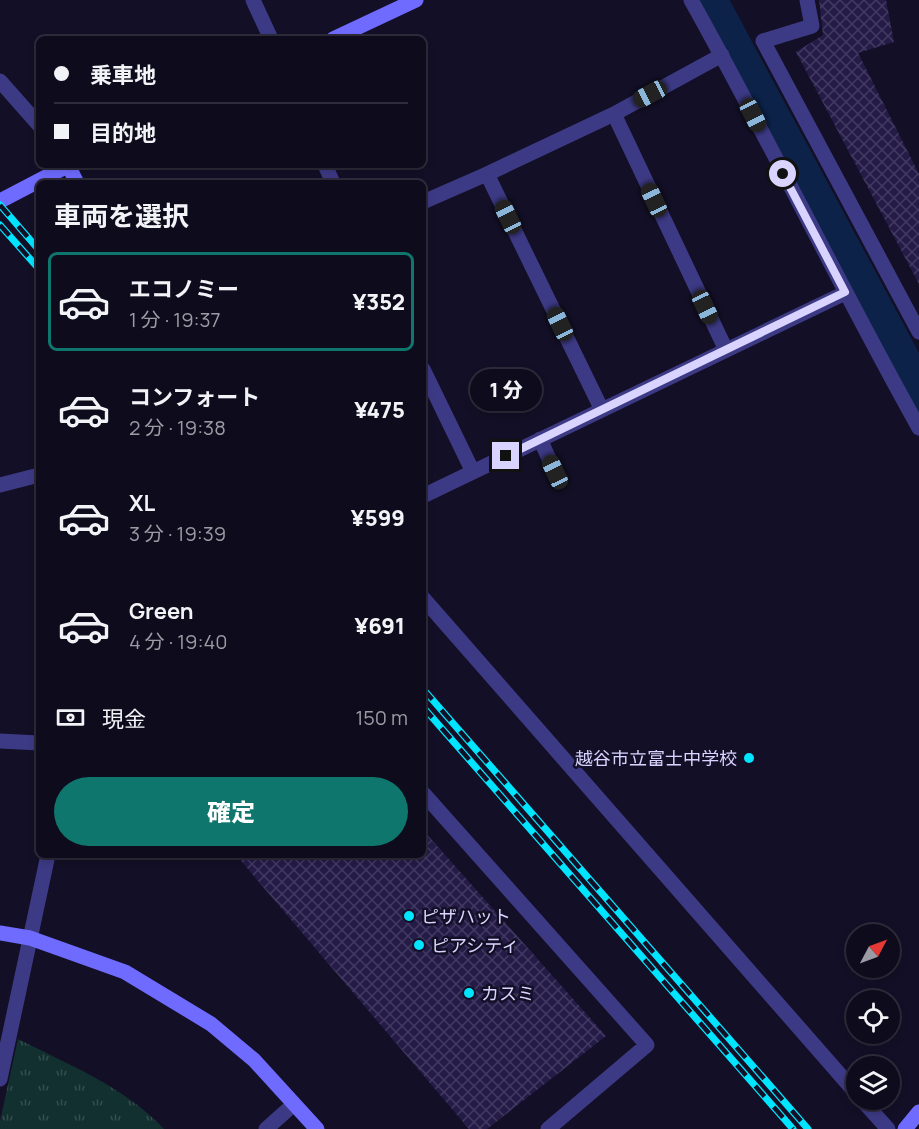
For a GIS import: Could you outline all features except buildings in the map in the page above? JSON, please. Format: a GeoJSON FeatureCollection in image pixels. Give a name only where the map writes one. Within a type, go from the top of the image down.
{"type":"FeatureCollection","features":[{"type":"Feature","properties":{"kind":"street"},"geometry":{"type":"LineString","coordinates":[[253,0],[270,36]]}},
{"type":"Feature","properties":{"kind":"street"},"geometry":{"type":"LineString","coordinates":[[339,36],[416,0]]}},
{"type":"Feature","properties":{"kind":"street"},"geometry":{"type":"LineString","coordinates":[[691,0],[919,428]]}},
{"type":"Feature","properties":{"kind":"street"},"geometry":{"type":"LineString","coordinates":[[807,0],[812,26],[763,41],[919,332]]}},
{"type":"Feature","properties":{"kind":"street"},"geometry":{"type":"LineString","coordinates":[[426,200],[487,174],[614,114],[722,55]]}},
{"type":"Feature","properties":{"kind":"street"},"geometry":{"type":"LineString","coordinates":[[0,81],[36,122]]}},
{"type":"Feature","properties":{"kind":"street"},"geometry":{"type":"LineString","coordinates":[[614,114],[726,350]]}},
{"type":"Feature","properties":{"kind":"street"},"geometry":{"type":"LineString","coordinates":[[40,180],[62,168]]}},
{"type":"Feature","properties":{"kind":"street"},"geometry":{"type":"LineString","coordinates":[[487,174],[602,410]]}},
{"type":"Feature","properties":{"kind":"street"},"geometry":{"type":"LineString","coordinates":[[0,201],[36,182]]}},
{"type":"Feature","properties":{"kind":"street"},"geometry":{"type":"LineString","coordinates":[[426,495],[845,292]]}},
{"type":"Feature","properties":{"kind":"street"},"geometry":{"type":"LineString","coordinates":[[426,375],[473,472]]}},
{"type":"Feature","properties":{"kind":"street"},"geometry":{"type":"LineString","coordinates":[[540,439],[555,472]]}},
{"type":"Feature","properties":{"kind":"street"},"geometry":{"type":"LineString","coordinates":[[0,485],[36,476]]}},
{"type":"Feature","properties":{"kind":"street"},"geometry":{"type":"LineString","coordinates":[[426,601],[846,1082]]}},
{"type":"Feature","properties":{"kind":"street"},"geometry":{"type":"LineString","coordinates":[[0,741],[36,743]]}},
{"type":"Feature","properties":{"kind":"street"},"geometry":{"type":"LineString","coordinates":[[426,796],[647,1045],[548,1129]]}},
{"type":"Feature","properties":{"kind":"street"},"geometry":{"type":"LineString","coordinates":[[0,1079],[47,858]]}},
{"type":"Feature","properties":{"kind":"street"},"geometry":{"type":"LineString","coordinates":[[0,933],[30,938],[125,972],[211,1024],[254,1060],[317,1129]]}},
{"type":"Feature","properties":{"kind":"street"},"geometry":{"type":"LineString","coordinates":[[266,1129],[294,1104]]}},
{"type":"Feature","properties":{"kind":"street"},"geometry":{"type":"LineString","coordinates":[[871,1110],[888,1129]]}},
{"type":"Feature","properties":{"kind":"street"},"geometry":{"type":"LineString","coordinates":[[905,1129],[919,1112]]}},
{"type":"Feature","properties":{"kind":"green space"},"geometry":{"type":"Polygon","coordinates":[[[18,1039],[114,1089],[149,1114],[164,1129],[0,1129],[18,1039]]]}},
{"type":"Feature","properties":{"kind":"waterway"},"geometry":{"type":"LineString","coordinates":[[707,0],[919,395]]}},
{"type":"Feature","properties":{"kind":"railway"},"geometry":{"type":"LineString","coordinates":[[0,205],[36,247]]}},
{"type":"Feature","properties":{"kind":"railway"},"geometry":{"type":"LineString","coordinates":[[0,225],[36,266]]}},
{"type":"Feature","properties":{"kind":"railway"},"geometry":{"type":"LineString","coordinates":[[426,692],[808,1129]]}},
{"type":"Feature","properties":{"kind":"railway"},"geometry":{"type":"LineString","coordinates":[[426,710],[793,1129]]}},
{"type":"Feature","properties":{"kind":"place","name":"越谷市立富士中学校"},"geometry":{"type":"Point","coordinates":[749,758]}},
{"type":"Feature","properties":{"kind":"place","name":"ピザハット"},"geometry":{"type":"Point","coordinates":[409,916]}},
{"type":"Feature","properties":{"kind":"place","name":"ピアシティ"},"geometry":{"type":"Point","coordinates":[419,945]}},
{"type":"Feature","properties":{"kind":"place","name":"カスミ"},"geometry":{"type":"Point","coordinates":[469,993]}},
{"type":"Feature","properties":{"kind":"route"},"geometry":{"type":"LineString","coordinates":[[506,456],[845,292],[783,174]]}}]}
